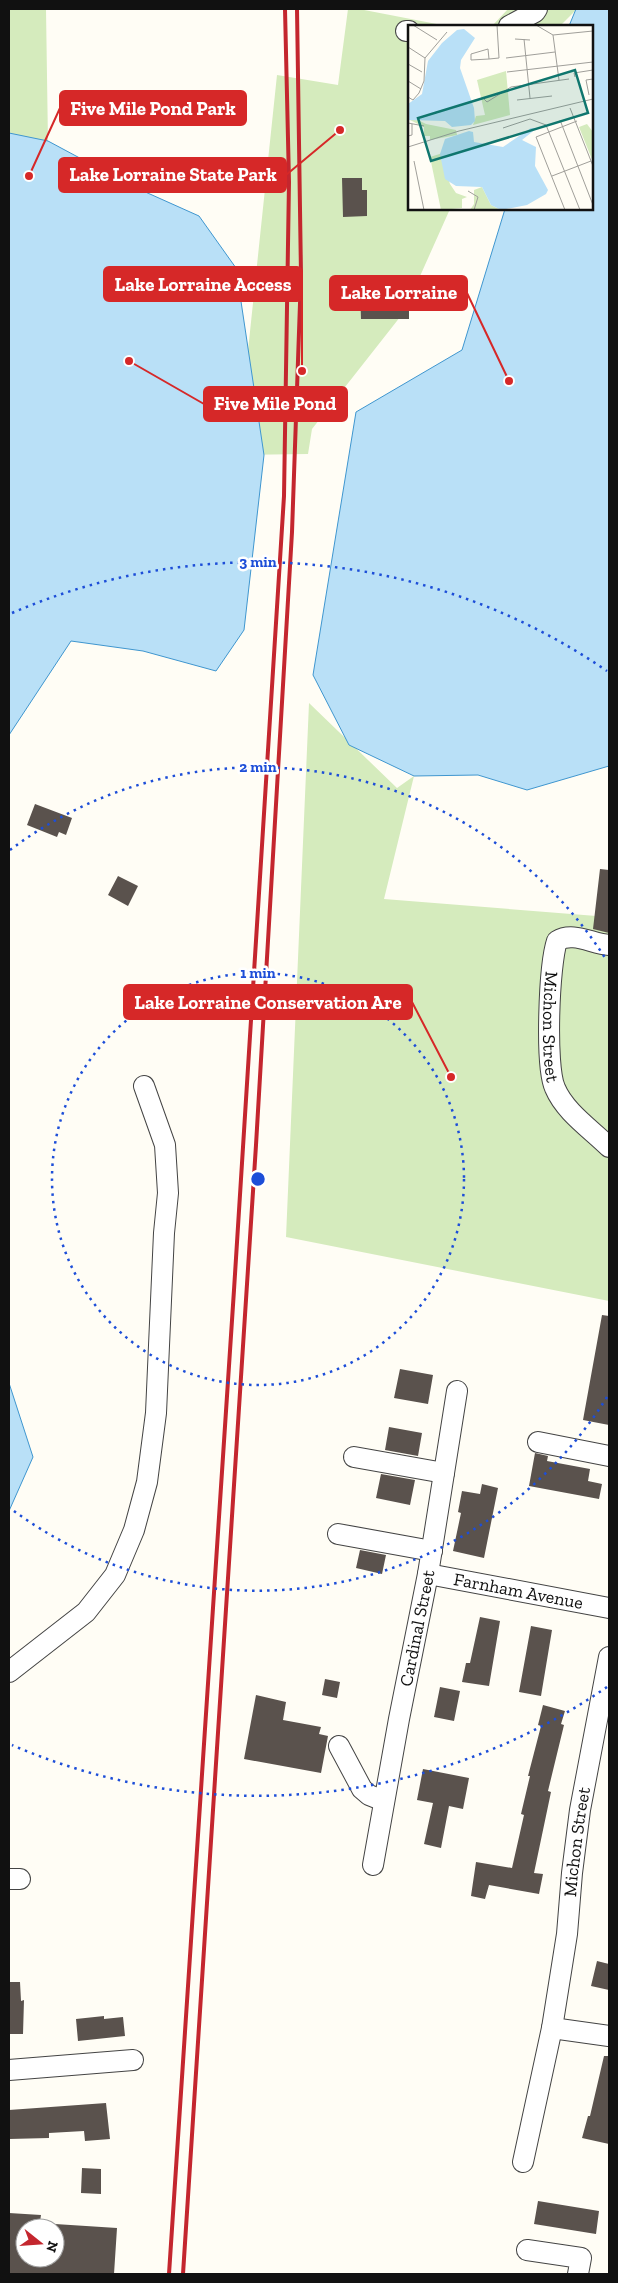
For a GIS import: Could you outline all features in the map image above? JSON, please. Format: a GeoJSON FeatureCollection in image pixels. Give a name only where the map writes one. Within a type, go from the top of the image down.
{"type":"FeatureCollection","features":[{"type":"Feature","properties":{"kind":"street"},"geometry":{"type":"LineString","coordinates":[[511,25],[535,12],[537,9]]}},
{"type":"Feature","properties":{"kind":"street","name":"Michon Street"},"geometry":{"type":"LineString","coordinates":[[609,946],[578,937],[564,936],[557,941],[552,954],[550,976],[550,1036],[554,1088],[571,1111],[609,1146]]}},
{"type":"Feature","properties":{"kind":"street"},"geometry":{"type":"LineString","coordinates":[[9,1672],[86,1612],[115,1575],[134,1530],[147,1482],[156,1413],[164,1233],[168,1193],[165,1145],[144,1086]]}},
{"type":"Feature","properties":{"kind":"street","name":"Cardinal Street"},"geometry":{"type":"LineString","coordinates":[[373,1865],[428,1574],[457,1391]]}},
{"type":"Feature","properties":{"kind":"street"},"geometry":{"type":"LineString","coordinates":[[538,1442],[609,1456]]}},
{"type":"Feature","properties":{"kind":"street"},"geometry":{"type":"LineString","coordinates":[[354,1457],[444,1473]]}},
{"type":"Feature","properties":{"kind":"street"},"geometry":{"type":"LineString","coordinates":[[338,1534],[432,1551]]}},
{"type":"Feature","properties":{"kind":"street","name":"Farnham Avenue"},"geometry":{"type":"LineString","coordinates":[[428,1574],[609,1608]]}},
{"type":"Feature","properties":{"kind":"street","name":"Michon Street"},"geometry":{"type":"LineString","coordinates":[[522,2162],[552,2028],[567,1934],[580,1810],[609,1657]]}},
{"type":"Feature","properties":{"kind":"street"},"geometry":{"type":"LineString","coordinates":[[339,1746],[362,1789],[369,1795],[384,1800]]}},
{"type":"Feature","properties":{"kind":"street"},"geometry":{"type":"LineString","coordinates":[[552,2028],[609,2036]]}},
{"type":"Feature","properties":{"kind":"street"},"geometry":{"type":"LineString","coordinates":[[9,2070],[133,2060]]}},
{"type":"Feature","properties":{"kind":"street"},"geometry":{"type":"LineString","coordinates":[[527,2250],[581,2258],[578,2274]]}},
{"type":"Feature","properties":{"kind":"green space"},"geometry":{"type":"Polygon","coordinates":[[[9,9],[46,9],[50,277],[9,210],[9,9]]]}},
{"type":"Feature","properties":{"kind":"green space"},"geometry":{"type":"Polygon","coordinates":[[[348,9],[359,9],[442,25],[408,25],[408,210],[450,210],[404,312],[312,429],[308,454],[237,455],[277,75],[338,85],[348,9]]]}},
{"type":"Feature","properties":{"kind":"green space"},"geometry":{"type":"Polygon","coordinates":[[[508,9],[577,9],[561,25],[493,25],[508,9]]]}},
{"type":"Feature","properties":{"kind":"green space"},"geometry":{"type":"Polygon","coordinates":[[[309,703],[397,788],[414,776],[384,899],[609,917],[609,1301],[286,1237],[309,703]]]}},
{"type":"Feature","properties":{"kind":"water"},"geometry":{"type":"Polygon","coordinates":[[[576,9],[609,9],[609,766],[527,790],[478,775],[414,776],[349,745],[313,675],[356,412],[462,350],[505,210],[593,210],[593,25],[569,25],[576,9]]]}},
{"type":"Feature","properties":{"kind":"water"},"geometry":{"type":"Polygon","coordinates":[[[9,133],[48,141],[132,186],[199,216],[236,268],[264,455],[244,630],[216,671],[143,651],[71,641],[9,735],[9,133]]]}},
{"type":"Feature","properties":{"kind":"water"},"geometry":{"type":"Polygon","coordinates":[[[9,1383],[33,1457],[9,1511],[9,1383]]]}},
{"type":"Feature","properties":{"kind":"building"},"geometry":{"type":"Polygon","coordinates":[[[342,178],[362,178],[362,190],[367,190],[367,216],[343,217],[342,178]]]}},
{"type":"Feature","properties":{"kind":"building"},"geometry":{"type":"Polygon","coordinates":[[[360,286],[409,286],[409,319],[361,319],[360,286]]]}},
{"type":"Feature","properties":{"kind":"building"},"geometry":{"type":"Polygon","coordinates":[[[35,804],[72,818],[66,835],[59,832],[57,837],[27,825],[35,804]]]}},
{"type":"Feature","properties":{"kind":"building"},"geometry":{"type":"Polygon","coordinates":[[[600,869],[609,870],[609,933],[593,929],[600,869]]]}},
{"type":"Feature","properties":{"kind":"building"},"geometry":{"type":"Polygon","coordinates":[[[118,876],[138,886],[128,906],[108,895],[118,876]]]}},
{"type":"Feature","properties":{"kind":"building"},"geometry":{"type":"Polygon","coordinates":[[[602,1315],[609,1316],[609,1425],[583,1420],[602,1315]]]}},
{"type":"Feature","properties":{"kind":"building"},"geometry":{"type":"Polygon","coordinates":[[[400,1369],[433,1375],[428,1404],[394,1398],[400,1369]]]}},
{"type":"Feature","properties":{"kind":"building"},"geometry":{"type":"Polygon","coordinates":[[[389,1427],[422,1433],[418,1456],[385,1450],[389,1427]]]}},
{"type":"Feature","properties":{"kind":"building"},"geometry":{"type":"Polygon","coordinates":[[[535,1453],[548,1456],[547,1461],[590,1469],[588,1481],[602,1484],[599,1499],[529,1486],[535,1453]]]}},
{"type":"Feature","properties":{"kind":"building"},"geometry":{"type":"Polygon","coordinates":[[[381,1474],[415,1480],[410,1505],[376,1498],[381,1474]]]}},
{"type":"Feature","properties":{"kind":"building"},"geometry":{"type":"Polygon","coordinates":[[[482,1484],[498,1488],[484,1558],[453,1551],[461,1513],[458,1512],[462,1491],[480,1494],[482,1484]]]}},
{"type":"Feature","properties":{"kind":"building"},"geometry":{"type":"Polygon","coordinates":[[[360,1550],[386,1555],[382,1574],[356,1568],[360,1550]]]}},
{"type":"Feature","properties":{"kind":"building"},"geometry":{"type":"Polygon","coordinates":[[[480,1617],[500,1621],[489,1686],[462,1682],[466,1663],[470,1663],[480,1617]]]}},
{"type":"Feature","properties":{"kind":"building"},"geometry":{"type":"Polygon","coordinates":[[[531,1626],[552,1630],[541,1696],[519,1692],[531,1626]]]}},
{"type":"Feature","properties":{"kind":"building"},"geometry":{"type":"Polygon","coordinates":[[[325,1679],[340,1682],[337,1698],[322,1695],[325,1679]]]}},
{"type":"Feature","properties":{"kind":"building"},"geometry":{"type":"Polygon","coordinates":[[[440,1687],[460,1691],[454,1721],[434,1717],[440,1687]]]}},
{"type":"Feature","properties":{"kind":"building"},"geometry":{"type":"Polygon","coordinates":[[[256,1695],[286,1702],[283,1720],[321,1727],[319,1734],[328,1736],[321,1773],[244,1759],[256,1695]]]}},
{"type":"Feature","properties":{"kind":"building"},"geometry":{"type":"Polygon","coordinates":[[[543,1705],[565,1711],[561,1724],[564,1725],[548,1791],[551,1792],[534,1873],[543,1874],[539,1894],[489,1885],[485,1899],[471,1896],[476,1862],[512,1868],[524,1815],[521,1814],[530,1776],[528,1776],[541,1726],[538,1725],[543,1705]]]}},
{"type":"Feature","properties":{"kind":"building"},"geometry":{"type":"Polygon","coordinates":[[[423,1769],[469,1778],[463,1809],[449,1806],[441,1848],[424,1844],[433,1803],[417,1800],[423,1769]]]}},
{"type":"Feature","properties":{"kind":"building"},"geometry":{"type":"Polygon","coordinates":[[[597,1961],[609,1964],[609,1990],[591,1986],[597,1961]]]}},
{"type":"Feature","properties":{"kind":"building"},"geometry":{"type":"Polygon","coordinates":[[[9,1982],[20,1982],[21,2001],[24,2000],[23,2034],[9,2034],[9,1982]]]}},
{"type":"Feature","properties":{"kind":"building"},"geometry":{"type":"Polygon","coordinates":[[[104,2016],[104,2019],[123,2017],[125,2036],[78,2041],[76,2019],[104,2016]]]}},
{"type":"Feature","properties":{"kind":"building"},"geometry":{"type":"Polygon","coordinates":[[[604,2056],[609,2056],[609,2144],[582,2138],[588,2116],[590,2116],[604,2056]]]}},
{"type":"Feature","properties":{"kind":"building"},"geometry":{"type":"Polygon","coordinates":[[[106,2103],[110,2139],[85,2141],[84,2131],[49,2133],[49,2138],[9,2139],[9,2110],[106,2103]]]}},
{"type":"Feature","properties":{"kind":"building"},"geometry":{"type":"Polygon","coordinates":[[[82,2168],[101,2169],[101,2194],[81,2193],[82,2168]]]}},
{"type":"Feature","properties":{"kind":"building"},"geometry":{"type":"Polygon","coordinates":[[[538,2201],[599,2211],[596,2234],[534,2224],[538,2201]]]}},
{"type":"Feature","properties":{"kind":"building"},"geometry":{"type":"Polygon","coordinates":[[[9,2213],[41,2215],[41,2218],[15,2218],[15,2268],[65,2268],[65,2225],[117,2228],[114,2274],[9,2274],[9,2213]]]}},
{"type":"Feature","properties":{"kind":"railway"},"geometry":{"type":"LineString","coordinates":[[169,2274],[284,496],[289,182],[285,9]]}},
{"type":"Feature","properties":{"kind":"railway"},"geometry":{"type":"LineString","coordinates":[[183,2274],[256,1145],[292,532],[301,275],[297,9]]}},
{"type":"Feature","properties":{"kind":"place","name":"Lake Lorraine State Park"},"geometry":{"type":"Point","coordinates":[340,130]}},
{"type":"Feature","properties":{"kind":"place","name":"Five Mile Pond Park"},"geometry":{"type":"Point","coordinates":[29,176]}},
{"type":"Feature","properties":{"kind":"place","name":"Five Mile Pond"},"geometry":{"type":"Point","coordinates":[129,361]}},
{"type":"Feature","properties":{"kind":"place","name":"Lake Lorraine Access"},"geometry":{"type":"Point","coordinates":[302,371]}},
{"type":"Feature","properties":{"kind":"place","name":"Lake Lorraine"},"geometry":{"type":"Point","coordinates":[509,381]}},
{"type":"Feature","properties":{"kind":"place","name":"Lake Lorraine Conservation Are"},"geometry":{"type":"Point","coordinates":[451,1077]}}]}
